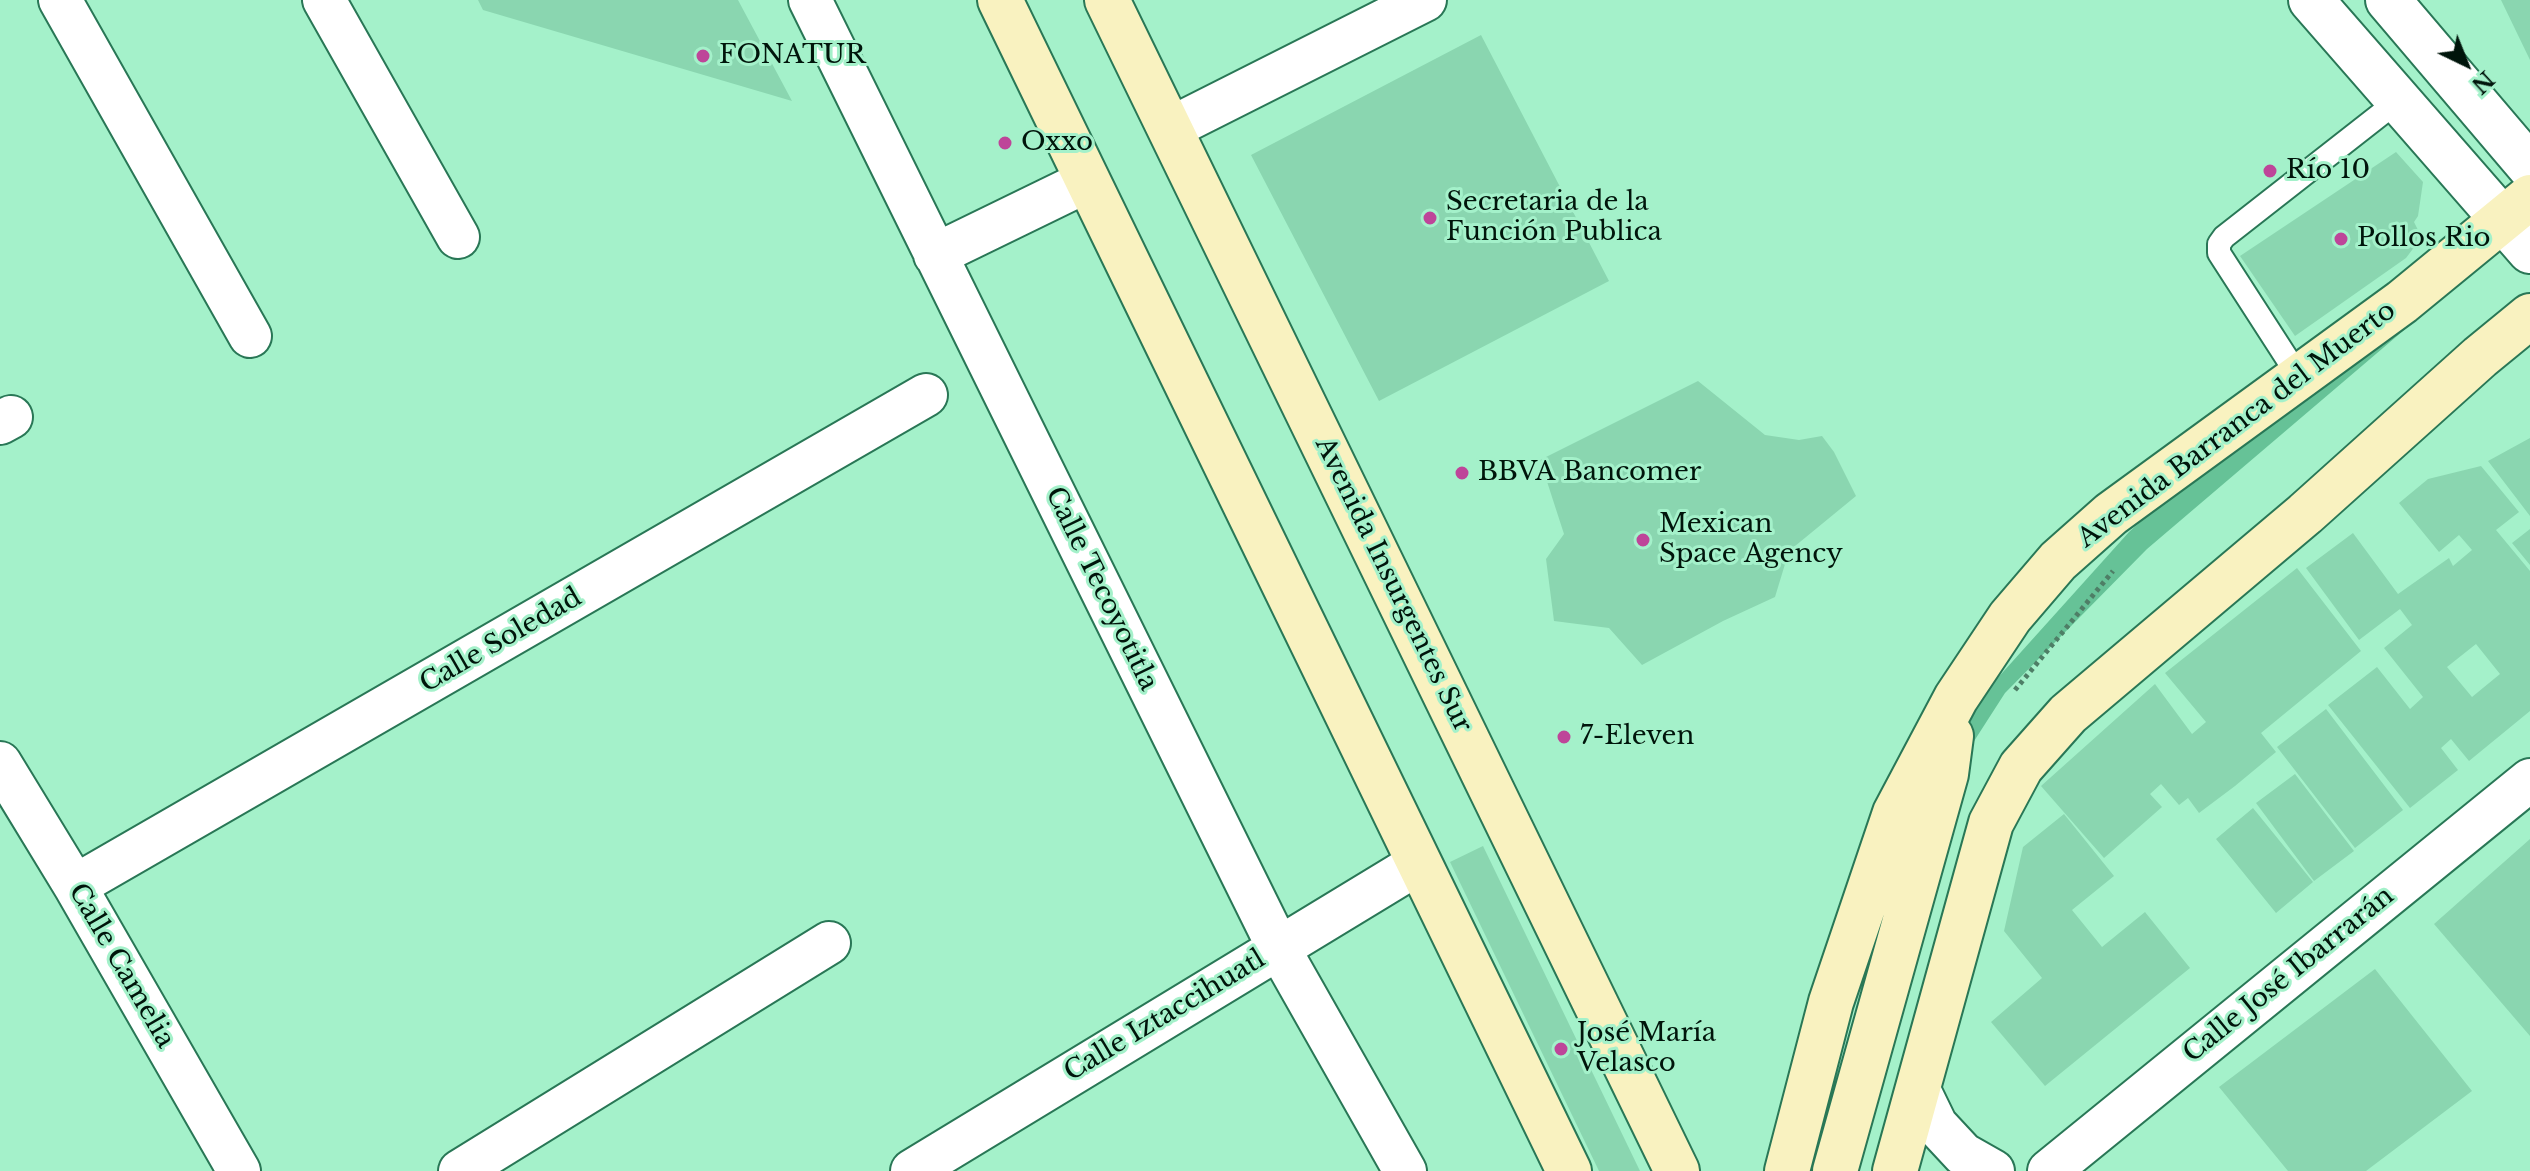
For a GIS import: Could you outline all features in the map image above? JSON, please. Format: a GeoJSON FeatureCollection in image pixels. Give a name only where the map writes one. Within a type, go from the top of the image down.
{"type":"FeatureCollection","features":[{"type":"Feature","properties":{"kind":"main road"},"geometry":{"type":"LineString","coordinates":[[1000,0],[1569,1171]]}},
{"type":"Feature","properties":{"kind":"main road","name":"Avenida Insurgentes Sur"},"geometry":{"type":"LineString","coordinates":[[1107,0],[1677,1171]]}},
{"type":"Feature","properties":{"kind":"main road","name":"Avenida Barranca del Muerto"},"geometry":{"type":"LineString","coordinates":[[1787,1171],[1831,1002],[1895,813],[1956,698],[2010,617],[2058,561],[2111,514],[2402,302],[2521,223]]}},
{"type":"Feature","properties":{"kind":"main road"},"geometry":{"type":"LineString","coordinates":[[1895,1171],[1991,823],[2021,767],[2068,714],[2305,514],[2530,316]]}},
{"type":"Feature","properties":{"kind":"main road"},"geometry":{"type":"LineString","coordinates":[[2480,357],[2530,335]]}},
{"type":"Feature","properties":{"kind":"main road"},"geometry":{"type":"LineString","coordinates":[[1835,1171],[1946,774],[1956,698]]}},
{"type":"Feature","properties":{"kind":"street"},"geometry":{"type":"LineString","coordinates":[[60,0],[250,336]]}},
{"type":"Feature","properties":{"kind":"street"},"geometry":{"type":"LineString","coordinates":[[324,0],[458,237]]}},
{"type":"Feature","properties":{"kind":"street","name":"Calle Tecoyotitla"},"geometry":{"type":"LineString","coordinates":[[810,0],[1278,947],[1405,1171]]}},
{"type":"Feature","properties":{"kind":"street"},"geometry":{"type":"LineString","coordinates":[[1171,128],[1425,0]]}},
{"type":"Feature","properties":{"kind":"street"},"geometry":{"type":"LineString","coordinates":[[2311,0],[2399,100],[2521,223]]}},
{"type":"Feature","properties":{"kind":"street"},"geometry":{"type":"LineString","coordinates":[[2388,0],[2530,167]]}},
{"type":"Feature","properties":{"kind":"street"},"geometry":{"type":"LineString","coordinates":[[935,255],[1087,181]]}},
{"type":"Feature","properties":{"kind":"street","name":"Calle Soledad"},"geometry":{"type":"LineString","coordinates":[[75,886],[926,395]]}},
{"type":"Feature","properties":{"kind":"street","name":"Calle Camelia"},"geometry":{"type":"LineString","coordinates":[[0,763],[75,886],[239,1171]]}},
{"type":"Feature","properties":{"kind":"street","name":"Calle José Ibarrarán"},"geometry":{"type":"LineString","coordinates":[[2049,1171],[2530,780]]}},
{"type":"Feature","properties":{"kind":"street","name":"Calle Iztaccihuatl"},"geometry":{"type":"LineString","coordinates":[[912,1171],[1419,863]]}},
{"type":"Feature","properties":{"kind":"street"},"geometry":{"type":"LineString","coordinates":[[460,1171],[829,943]]}},
{"type":"Feature","properties":{"kind":"street"},"geometry":{"type":"LineString","coordinates":[[1919,1090],[1936,1125],[1963,1154],[1993,1171]]}},
{"type":"Feature","properties":{"kind":"lane"},"geometry":{"type":"LineString","coordinates":[[2299,377],[2219,253],[2219,244],[2399,100]]}},
{"type":"Feature","properties":{"kind":"path"},"geometry":{"type":"LineString","coordinates":[[2007,700],[2118,565]]}},
{"type":"Feature","properties":{"kind":"green space"},"geometry":{"type":"Polygon","coordinates":[[[2491,256],[2147,549],[2005,693],[1940,794],[1940,742],[2129,532],[2299,377],[2491,256]]]}},
{"type":"Feature","properties":{"kind":"building","name":"FONATUR"},"geometry":{"type":"Polygon","coordinates":[[[478,0],[738,0],[792,101],[483,10],[478,0]]]}},
{"type":"Feature","properties":{"kind":"building"},"geometry":{"type":"Polygon","coordinates":[[[2501,0],[2530,0],[2530,60],[2501,0]]]}},
{"type":"Feature","properties":{"kind":"building","name":"Secretaria de la Función Publica"},"geometry":{"type":"Polygon","coordinates":[[[1481,35],[1609,281],[1379,401],[1251,155],[1481,35]]]}},
{"type":"Feature","properties":{"kind":"building","name":"Pollos Rio"},"geometry":{"type":"Polygon","coordinates":[[[2396,152],[2423,182],[2418,216],[2414,222],[2419,232],[2415,246],[2406,258],[2295,336],[2240,256],[2396,152]]]}},
{"type":"Feature","properties":{"kind":"building"},"geometry":{"type":"Polygon","coordinates":[[[1698,381],[1765,435],[1799,440],[1822,436],[1834,452],[1856,496],[1789,551],[1775,597],[1642,665],[1609,628],[1554,621],[1546,559],[1564,534],[1540,460],[1698,381]]]}},
{"type":"Feature","properties":{"kind":"building"},"geometry":{"type":"Polygon","coordinates":[[[2530,438],[2530,516],[2488,461],[2530,438]]]}},
{"type":"Feature","properties":{"kind":"building"},"geometry":{"type":"Polygon","coordinates":[[[2481,466],[2519,512],[2496,530],[2530,571],[2530,711],[2469,761],[2451,739],[2441,748],[2458,770],[2410,808],[2328,705],[2377,667],[2410,709],[2423,697],[2384,648],[2412,625],[2400,609],[2359,640],[2306,568],[2353,533],[2398,594],[2449,558],[2453,566],[2472,550],[2459,535],[2439,552],[2399,503],[2428,479],[2481,466]],[[2476,644],[2447,667],[2472,697],[2500,674],[2476,644]]]}},
{"type":"Feature","properties":{"kind":"building"},"geometry":{"type":"Polygon","coordinates":[[[2530,529],[2530,565],[2512,543],[2530,529]]]}},
{"type":"Feature","properties":{"kind":"building"},"geometry":{"type":"Polygon","coordinates":[[[2297,568],[2361,651],[2261,733],[2276,752],[2235,786],[2199,813],[2188,798],[2179,805],[2161,784],[2150,794],[2162,807],[2104,858],[2041,786],[2155,684],[2192,734],[2206,722],[2165,673],[2297,568]]]}},
{"type":"Feature","properties":{"kind":"building"},"geometry":{"type":"Polygon","coordinates":[[[2326,709],[2403,810],[2355,848],[2277,747],[2326,709]]]}},
{"type":"Feature","properties":{"kind":"building"},"geometry":{"type":"Polygon","coordinates":[[[2295,774],[2354,851],[2314,881],[2256,803],[2295,774]]]}},
{"type":"Feature","properties":{"kind":"building"},"geometry":{"type":"Polygon","coordinates":[[[2253,808],[2313,882],[2276,913],[2216,839],[2253,808]]]}},
{"type":"Feature","properties":{"kind":"building"},"geometry":{"type":"Polygon","coordinates":[[[2064,814],[2114,876],[2072,910],[2102,947],[2145,912],[2190,968],[2045,1086],[1991,1022],[2042,978],[2004,931],[2023,847],[2064,814]]]}},
{"type":"Feature","properties":{"kind":"building"},"geometry":{"type":"Polygon","coordinates":[[[2530,839],[2530,1036],[2434,924],[2530,839]]]}},
{"type":"Feature","properties":{"kind":"building"},"geometry":{"type":"Polygon","coordinates":[[[1483,846],[1640,1171],[1599,1171],[1450,862],[1483,846]]]}},
{"type":"Feature","properties":{"kind":"building"},"geometry":{"type":"Polygon","coordinates":[[[2375,969],[2472,1091],[2366,1171],[2288,1171],[2219,1087],[2375,969]]]}},
{"type":"Feature","properties":{"kind":"place","name":"FONATUR"},"geometry":{"type":"Point","coordinates":[703,56]}},
{"type":"Feature","properties":{"kind":"place","name":"Oxxo"},"geometry":{"type":"Point","coordinates":[1005,143]}},
{"type":"Feature","properties":{"kind":"place","name":"Río 10"},"geometry":{"type":"Point","coordinates":[2270,171]}},
{"type":"Feature","properties":{"kind":"place","name":"Secretaria de la Función Publica"},"geometry":{"type":"Point","coordinates":[1430,218]}},
{"type":"Feature","properties":{"kind":"place","name":"Pollos Rio"},"geometry":{"type":"Point","coordinates":[2341,239]}},
{"type":"Feature","properties":{"kind":"place","name":"BBVA Bancomer"},"geometry":{"type":"Point","coordinates":[1462,473]}},
{"type":"Feature","properties":{"kind":"place","name":"Mexican Space Agency"},"geometry":{"type":"Point","coordinates":[1643,540]}},
{"type":"Feature","properties":{"kind":"place","name":"7-Eleven"},"geometry":{"type":"Point","coordinates":[1564,737]}},
{"type":"Feature","properties":{"kind":"place","name":"José María Velasco"},"geometry":{"type":"Point","coordinates":[1561,1049]}}]}
